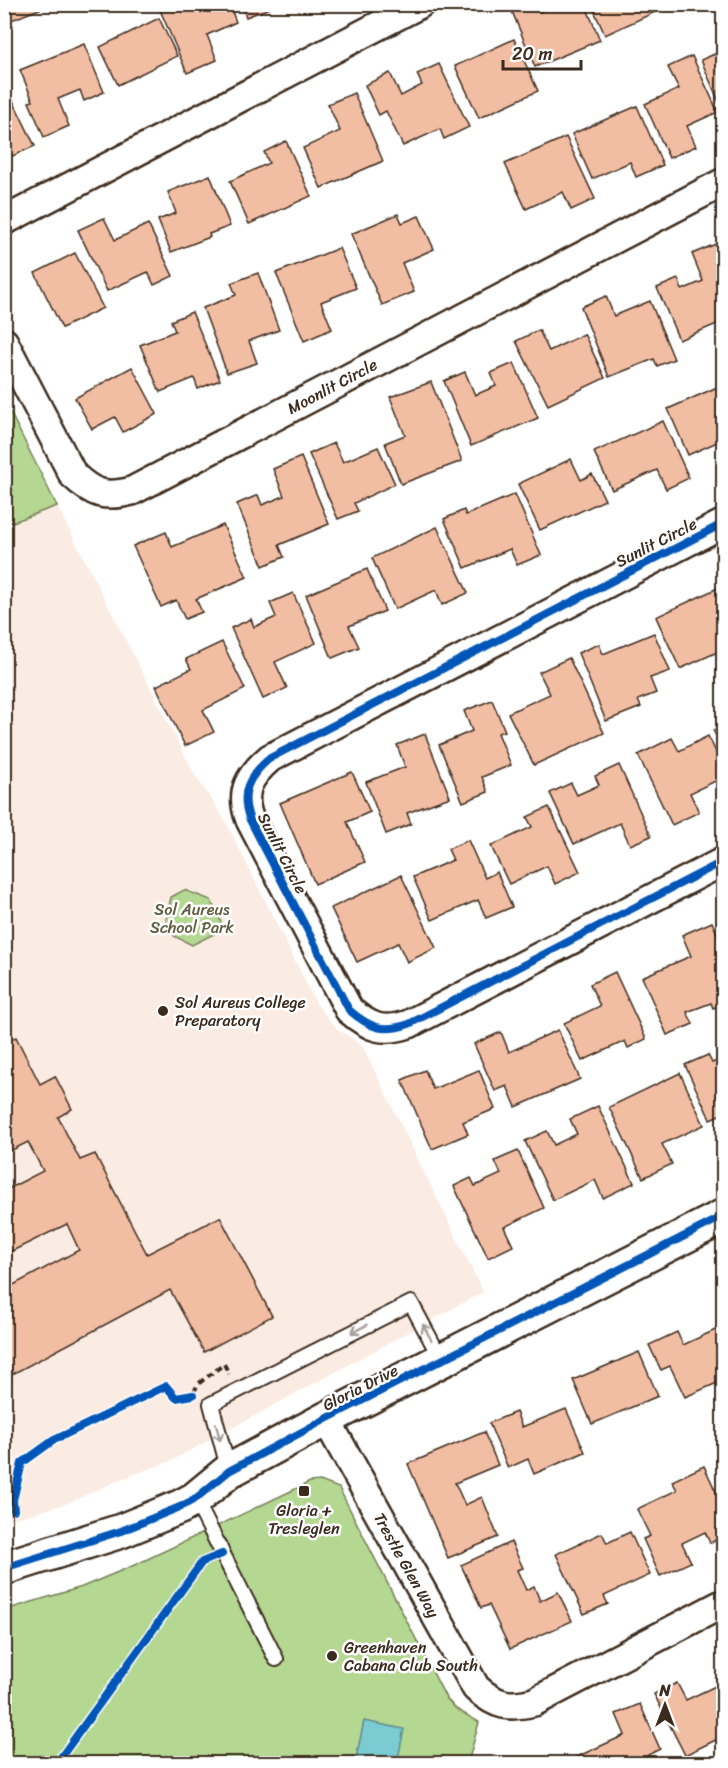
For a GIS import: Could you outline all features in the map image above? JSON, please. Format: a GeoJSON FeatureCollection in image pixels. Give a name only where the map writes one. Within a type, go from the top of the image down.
{"type":"FeatureCollection","features":[{"type":"Feature","properties":{"kind":"street"},"geometry":{"type":"LineString","coordinates":[[4,221],[420,4]]}},
{"type":"Feature","properties":{"kind":"street","name":"Moonlit Circle"},"geometry":{"type":"LineString","coordinates":[[4,342],[73,475],[86,487],[100,494],[116,496],[132,491],[723,182]]}},
{"type":"Feature","properties":{"kind":"street","name":"Sunlit Circle"},"geometry":{"type":"LineString","coordinates":[[723,523],[270,758],[256,771],[249,782],[246,796],[250,820],[349,1010],[364,1023],[380,1028],[395,1028],[409,1024],[723,861]]}},
{"type":"Feature","properties":{"kind":"street","name":"Gloria Drive"},"geometry":{"type":"LineString","coordinates":[[4,1569],[121,1531],[195,1499],[229,1472],[326,1419],[723,1216]]}},
{"type":"Feature","properties":{"kind":"street","name":"Trestle Glen Way"},"geometry":{"type":"LineString","coordinates":[[326,1419],[476,1689],[489,1699],[504,1705],[516,1706],[534,1702],[723,1603]]}},
{"type":"Feature","properties":{"kind":"lane"},"geometry":{"type":"LineString","coordinates":[[229,1472],[211,1404],[411,1303],[442,1361]]}},
{"type":"Feature","properties":{"kind":"lane"},"geometry":{"type":"LineString","coordinates":[[195,1499],[276,1659]]}},
{"type":"Feature","properties":{"kind":"path"},"geometry":{"type":"LineString","coordinates":[[189,1396],[198,1384],[224,1364]]}},
{"type":"Feature","properties":{"kind":"path"},"geometry":{"type":"LineString","coordinates":[[9,1501],[14,1510]]}},
{"type":"Feature","properties":{"kind":"shaded area","name":"Sol Aureus College Preparatory"},"geometry":{"type":"Polygon","coordinates":[[[57,506],[195,775],[225,820],[317,1005],[338,1030],[363,1047],[483,1292],[171,1461],[119,1480],[66,1504],[5,1521],[5,525],[57,506]]]}},
{"type":"Feature","properties":{"kind":"green space"},"geometry":{"type":"Polygon","coordinates":[[[5,402],[57,506],[4,525],[5,402]]]}},
{"type":"Feature","properties":{"kind":"green space","name":"Sol Aureus School Park"},"geometry":{"type":"Polygon","coordinates":[[[184,890],[211,900],[224,929],[192,945],[174,936],[166,920],[171,897],[184,890]]]}},
{"type":"Feature","properties":{"kind":"green space"},"geometry":{"type":"Polygon","coordinates":[[[320,1481],[339,1488],[446,1698],[456,1709],[479,1722],[468,1763],[5,1764],[5,1610],[82,1587],[137,1564],[310,1482],[320,1481]]]}},
{"type":"Feature","properties":{"kind":"water"},"geometry":{"type":"Polygon","coordinates":[[[364,1721],[404,1729],[397,1763],[355,1763],[364,1721]]]}},
{"type":"Feature","properties":{"kind":"building"},"geometry":{"type":"Polygon","coordinates":[[[4,4],[52,4],[4,23],[4,4]]]}},
{"type":"Feature","properties":{"kind":"building"},"geometry":{"type":"Polygon","coordinates":[[[174,4],[229,4],[236,22],[207,35],[217,60],[187,73],[160,10],[174,4]]]}},
{"type":"Feature","properties":{"kind":"building"},"geometry":{"type":"Polygon","coordinates":[[[241,4],[268,4],[270,8],[246,17],[241,4]]]}},
{"type":"Feature","properties":{"kind":"building"},"geometry":{"type":"Polygon","coordinates":[[[509,4],[537,4],[540,12],[557,4],[585,4],[600,40],[535,67],[509,4]]]}},
{"type":"Feature","properties":{"kind":"building"},"geometry":{"type":"Polygon","coordinates":[[[591,4],[662,4],[664,8],[605,35],[591,4]]]}},
{"type":"Feature","properties":{"kind":"building"},"geometry":{"type":"Polygon","coordinates":[[[159,18],[177,56],[118,85],[100,47],[159,18]]]}},
{"type":"Feature","properties":{"kind":"building"},"geometry":{"type":"Polygon","coordinates":[[[514,39],[538,91],[479,118],[455,66],[514,39]]]}},
{"type":"Feature","properties":{"kind":"building"},"geometry":{"type":"Polygon","coordinates":[[[84,44],[104,92],[84,101],[80,90],[58,99],[69,126],[44,137],[29,102],[33,101],[20,70],[84,44]]]}},
{"type":"Feature","properties":{"kind":"building"},"geometry":{"type":"Polygon","coordinates":[[[724,50],[724,108],[722,109],[701,60],[724,50]]]}},
{"type":"Feature","properties":{"kind":"building"},"geometry":{"type":"Polygon","coordinates":[[[692,56],[718,112],[687,126],[696,146],[669,158],[645,104],[679,89],[668,67],[692,56]]]}},
{"type":"Feature","properties":{"kind":"building"},"geometry":{"type":"Polygon","coordinates":[[[439,64],[469,127],[444,139],[440,129],[403,146],[386,111],[379,115],[365,85],[390,73],[401,96],[422,85],[417,74],[439,64]]]}},
{"type":"Feature","properties":{"kind":"building"},"geometry":{"type":"Polygon","coordinates":[[[4,82],[35,146],[8,158],[4,150],[4,82]]]}},
{"type":"Feature","properties":{"kind":"building"},"geometry":{"type":"Polygon","coordinates":[[[354,93],[383,161],[321,188],[303,148],[340,131],[328,104],[354,93]]]}},
{"type":"Feature","properties":{"kind":"building"},"geometry":{"type":"Polygon","coordinates":[[[637,106],[663,165],[636,177],[630,162],[592,179],[572,134],[637,106]]]}},
{"type":"Feature","properties":{"kind":"building"},"geometry":{"type":"Polygon","coordinates":[[[566,137],[595,199],[571,210],[563,192],[526,209],[505,164],[566,137]]]}},
{"type":"Feature","properties":{"kind":"building"},"geometry":{"type":"Polygon","coordinates":[[[286,141],[311,196],[249,224],[230,181],[269,163],[264,152],[286,141]]]}},
{"type":"Feature","properties":{"kind":"building"},"geometry":{"type":"Polygon","coordinates":[[[210,175],[230,226],[209,234],[210,237],[171,252],[158,220],[176,213],[168,192],[210,175]]]}},
{"type":"Feature","properties":{"kind":"building"},"geometry":{"type":"Polygon","coordinates":[[[398,214],[402,223],[419,216],[434,249],[402,263],[414,292],[382,305],[351,234],[398,214]]]}},
{"type":"Feature","properties":{"kind":"building"},"geometry":{"type":"Polygon","coordinates":[[[104,218],[115,240],[148,224],[173,276],[154,285],[148,272],[107,291],[78,230],[104,218]]]}},
{"type":"Feature","properties":{"kind":"building"},"geometry":{"type":"Polygon","coordinates":[[[718,243],[724,256],[724,321],[679,340],[657,288],[678,279],[682,290],[703,281],[692,254],[718,243]]]}},
{"type":"Feature","properties":{"kind":"building"},"geometry":{"type":"Polygon","coordinates":[[[339,248],[356,288],[321,302],[332,329],[304,341],[276,273],[339,248]]]}},
{"type":"Feature","properties":{"kind":"building"},"geometry":{"type":"Polygon","coordinates":[[[75,253],[103,308],[62,328],[35,273],[75,253]]]}},
{"type":"Feature","properties":{"kind":"building"},"geometry":{"type":"Polygon","coordinates":[[[258,273],[279,330],[249,341],[257,363],[227,373],[203,308],[236,295],[231,283],[258,273]]]}},
{"type":"Feature","properties":{"kind":"building"},"geometry":{"type":"Polygon","coordinates":[[[606,296],[614,316],[650,301],[674,359],[657,366],[654,359],[609,377],[581,307],[606,296]]]}},
{"type":"Feature","properties":{"kind":"building"},"geometry":{"type":"Polygon","coordinates":[[[192,312],[220,380],[198,389],[194,378],[160,392],[140,345],[175,331],[171,321],[192,312]]]}},
{"type":"Feature","properties":{"kind":"building"},"geometry":{"type":"Polygon","coordinates":[[[539,330],[549,351],[584,334],[605,378],[548,405],[516,341],[539,330]]]}},
{"type":"Feature","properties":{"kind":"building"},"geometry":{"type":"Polygon","coordinates":[[[514,363],[538,418],[471,446],[444,381],[465,372],[475,395],[496,386],[491,373],[514,363]]]}},
{"type":"Feature","properties":{"kind":"building"},"geometry":{"type":"Polygon","coordinates":[[[132,367],[157,414],[123,432],[115,417],[92,429],[75,398],[132,367]]]}},
{"type":"Feature","properties":{"kind":"building"},"geometry":{"type":"Polygon","coordinates":[[[431,382],[462,461],[401,484],[385,443],[405,435],[390,397],[431,382]]]}},
{"type":"Feature","properties":{"kind":"building"},"geometry":{"type":"Polygon","coordinates":[[[724,384],[724,439],[688,455],[668,409],[724,384]]]}},
{"type":"Feature","properties":{"kind":"building"},"geometry":{"type":"Polygon","coordinates":[[[663,421],[689,478],[666,489],[657,470],[612,490],[594,452],[663,421]]]}},
{"type":"Feature","properties":{"kind":"building"},"geometry":{"type":"Polygon","coordinates":[[[334,443],[343,462],[378,447],[395,484],[354,503],[358,511],[338,519],[309,454],[334,443]]]}},
{"type":"Feature","properties":{"kind":"building"},"geometry":{"type":"Polygon","coordinates":[[[301,457],[329,524],[279,545],[284,557],[263,566],[237,504],[258,495],[262,505],[284,496],[273,469],[301,457]]]}},
{"type":"Feature","properties":{"kind":"building"},"geometry":{"type":"Polygon","coordinates":[[[571,459],[581,480],[592,474],[605,500],[540,530],[518,484],[571,459]]]}},
{"type":"Feature","properties":{"kind":"building"},"geometry":{"type":"Polygon","coordinates":[[[515,494],[541,555],[517,565],[510,549],[465,568],[444,519],[464,510],[466,515],[515,494]]]}},
{"type":"Feature","properties":{"kind":"building"},"geometry":{"type":"Polygon","coordinates":[[[223,525],[247,577],[196,599],[202,612],[185,619],[176,600],[161,607],[133,546],[166,532],[172,547],[223,525]]]}},
{"type":"Feature","properties":{"kind":"building"},"geometry":{"type":"Polygon","coordinates":[[[437,527],[468,593],[442,605],[436,590],[395,609],[372,558],[437,527]]]}},
{"type":"Feature","properties":{"kind":"building"},"geometry":{"type":"Polygon","coordinates":[[[367,569],[385,611],[349,626],[359,647],[332,658],[306,595],[367,569]]]}},
{"type":"Feature","properties":{"kind":"building"},"geometry":{"type":"Polygon","coordinates":[[[724,585],[724,649],[680,669],[656,617],[724,585]]]}},
{"type":"Feature","properties":{"kind":"building"},"geometry":{"type":"Polygon","coordinates":[[[293,593],[316,643],[275,662],[287,688],[263,699],[231,628],[251,619],[254,627],[276,617],[270,603],[293,593]]]}},
{"type":"Feature","properties":{"kind":"building"},"geometry":{"type":"Polygon","coordinates":[[[654,633],[670,671],[650,678],[656,693],[638,700],[641,707],[606,721],[578,653],[599,644],[603,654],[654,633]]]}},
{"type":"Feature","properties":{"kind":"building"},"geometry":{"type":"Polygon","coordinates":[[[222,642],[245,689],[203,710],[214,732],[185,746],[156,686],[191,669],[186,659],[222,642]]]}},
{"type":"Feature","properties":{"kind":"building"},"geometry":{"type":"Polygon","coordinates":[[[569,658],[604,733],[534,765],[508,713],[550,694],[539,672],[569,658]]]}},
{"type":"Feature","properties":{"kind":"building"},"geometry":{"type":"Polygon","coordinates":[[[492,700],[505,731],[498,733],[511,765],[482,777],[488,792],[463,802],[439,745],[472,731],[464,711],[492,700]]]}},
{"type":"Feature","properties":{"kind":"building"},"geometry":{"type":"Polygon","coordinates":[[[724,725],[724,751],[713,730],[724,725]]]}},
{"type":"Feature","properties":{"kind":"building"},"geometry":{"type":"Polygon","coordinates":[[[425,734],[450,797],[407,813],[411,824],[386,834],[366,782],[405,767],[397,745],[425,734]]]}},
{"type":"Feature","properties":{"kind":"building"},"geometry":{"type":"Polygon","coordinates":[[[708,736],[724,768],[724,777],[690,793],[699,812],[672,825],[638,755],[672,738],[679,751],[708,736]]]}},
{"type":"Feature","properties":{"kind":"building"},"geometry":{"type":"Polygon","coordinates":[[[619,765],[651,836],[630,845],[620,823],[574,844],[550,793],[571,783],[577,795],[599,785],[595,776],[619,765]]]}},
{"type":"Feature","properties":{"kind":"building"},"geometry":{"type":"Polygon","coordinates":[[[352,772],[370,812],[347,822],[365,862],[315,884],[280,803],[352,772]]]}},
{"type":"Feature","properties":{"kind":"building"},"geometry":{"type":"Polygon","coordinates":[[[549,807],[580,872],[555,884],[547,866],[509,884],[491,846],[532,827],[527,817],[549,807]]]}},
{"type":"Feature","properties":{"kind":"building"},"geometry":{"type":"Polygon","coordinates":[[[468,840],[485,878],[497,872],[512,907],[486,918],[478,900],[432,920],[413,877],[453,860],[448,849],[468,840]]]}},
{"type":"Feature","properties":{"kind":"building"},"geometry":{"type":"Polygon","coordinates":[[[401,875],[436,948],[407,962],[398,943],[357,962],[331,908],[401,875]]]}},
{"type":"Feature","properties":{"kind":"building"},"geometry":{"type":"Polygon","coordinates":[[[712,922],[724,949],[724,971],[720,973],[724,981],[724,1004],[713,1008],[711,1003],[687,1012],[693,1024],[667,1035],[642,977],[691,956],[682,935],[712,922]]]}},
{"type":"Feature","properties":{"kind":"building"},"geometry":{"type":"Polygon","coordinates":[[[615,972],[646,1039],[628,1048],[625,1041],[582,1061],[564,1023],[600,1006],[590,984],[615,972]]]}},
{"type":"Feature","properties":{"kind":"building"},"geometry":{"type":"Polygon","coordinates":[[[558,1030],[580,1079],[516,1107],[507,1086],[495,1091],[474,1044],[501,1032],[509,1052],[558,1030]]]}},
{"type":"Feature","properties":{"kind":"building"},"geometry":{"type":"Polygon","coordinates":[[[16,1037],[40,1084],[55,1076],[72,1109],[58,1117],[80,1160],[95,1154],[147,1254],[220,1217],[272,1316],[204,1352],[170,1290],[7,1377],[4,1371],[4,1290],[79,1250],[67,1224],[4,1255],[4,1191],[43,1171],[28,1142],[4,1154],[4,1043],[16,1037]]]}},
{"type":"Feature","properties":{"kind":"building"},"geometry":{"type":"Polygon","coordinates":[[[708,1055],[712,1063],[724,1058],[724,1113],[710,1119],[685,1065],[708,1055]]]}},
{"type":"Feature","properties":{"kind":"building"},"geometry":{"type":"Polygon","coordinates":[[[425,1070],[433,1089],[479,1070],[495,1109],[463,1122],[468,1134],[432,1149],[402,1080],[425,1070]]]}},
{"type":"Feature","properties":{"kind":"building"},"geometry":{"type":"Polygon","coordinates":[[[680,1073],[704,1125],[662,1144],[672,1164],[643,1178],[609,1107],[680,1073]]]}},
{"type":"Feature","properties":{"kind":"building"},"geometry":{"type":"Polygon","coordinates":[[[598,1106],[634,1183],[603,1198],[595,1180],[553,1200],[525,1141],[547,1131],[554,1145],[577,1134],[570,1119],[598,1106]]]}},
{"type":"Feature","properties":{"kind":"building"},"geometry":{"type":"Polygon","coordinates":[[[518,1151],[544,1208],[504,1227],[513,1246],[488,1258],[454,1186],[471,1178],[475,1186],[501,1174],[495,1161],[518,1151]]]}},
{"type":"Feature","properties":{"kind":"building"},"geometry":{"type":"Polygon","coordinates":[[[724,1326],[724,1380],[685,1397],[670,1366],[661,1370],[649,1345],[677,1332],[683,1345],[724,1326]]]}},
{"type":"Feature","properties":{"kind":"building"},"geometry":{"type":"Polygon","coordinates":[[[639,1352],[658,1396],[592,1424],[573,1380],[639,1352]]]}},
{"type":"Feature","properties":{"kind":"building"},"geometry":{"type":"Polygon","coordinates":[[[566,1409],[585,1452],[534,1474],[528,1459],[508,1468],[489,1423],[516,1412],[522,1427],[566,1409]]]}},
{"type":"Feature","properties":{"kind":"building"},"geometry":{"type":"Polygon","coordinates":[[[484,1432],[498,1465],[455,1483],[465,1505],[482,1497],[498,1537],[448,1558],[408,1464],[484,1432]]]}},
{"type":"Feature","properties":{"kind":"building"},"geometry":{"type":"Polygon","coordinates":[[[704,1466],[724,1509],[724,1536],[710,1543],[705,1532],[682,1543],[691,1562],[660,1576],[643,1539],[650,1536],[637,1509],[677,1490],[672,1481],[704,1466]]]}},
{"type":"Feature","properties":{"kind":"building"},"geometry":{"type":"Polygon","coordinates":[[[630,1532],[650,1575],[604,1596],[608,1604],[584,1614],[556,1554],[602,1533],[607,1543],[630,1532]]]}},
{"type":"Feature","properties":{"kind":"building"},"geometry":{"type":"Polygon","coordinates":[[[511,1542],[523,1568],[517,1570],[526,1590],[534,1586],[540,1601],[558,1592],[572,1621],[510,1649],[489,1605],[481,1608],[461,1565],[511,1542]]]}},
{"type":"Feature","properties":{"kind":"building"},"geometry":{"type":"Polygon","coordinates":[[[724,1682],[724,1736],[685,1755],[654,1694],[677,1683],[686,1700],[724,1682]]]}},
{"type":"Feature","properties":{"kind":"building"},"geometry":{"type":"Polygon","coordinates":[[[640,1704],[660,1749],[648,1755],[652,1764],[571,1764],[570,1760],[625,1735],[616,1714],[640,1704]]]}},
{"type":"Feature","properties":{"kind":"building"},"geometry":{"type":"Polygon","coordinates":[[[476,1758],[529,1764],[476,1764],[476,1758]]]}},
{"type":"Feature","properties":{"kind":"cycle path"},"geometry":{"type":"LineString","coordinates":[[724,523],[270,758],[256,771],[246,793],[250,820],[349,1010],[370,1025],[384,1028],[409,1024],[724,861]]}},
{"type":"Feature","properties":{"kind":"cycle path"},"geometry":{"type":"LineString","coordinates":[[4,1568],[121,1531],[180,1507],[195,1499],[229,1471],[326,1419],[724,1216]]}},
{"type":"Feature","properties":{"kind":"cycle path"},"geometry":{"type":"LineString","coordinates":[[14,1510],[13,1500],[22,1463],[54,1440],[166,1386],[176,1398],[193,1395]]}},
{"type":"Feature","properties":{"kind":"cycle path"},"geometry":{"type":"LineString","coordinates":[[56,1764],[202,1562],[222,1554]]}},
{"type":"Feature","properties":{"kind":"place","name":"Sol Aureus College Preparatory"},"geometry":{"type":"Point","coordinates":[163,1011]}},
{"type":"Feature","properties":{"kind":"place","name":"Gloria + Tresleglen"},"geometry":{"type":"Point","coordinates":[304,1491]}},
{"type":"Feature","properties":{"kind":"place","name":"Greenhaven Cabana Club South"},"geometry":{"type":"Point","coordinates":[332,1656]}}]}
